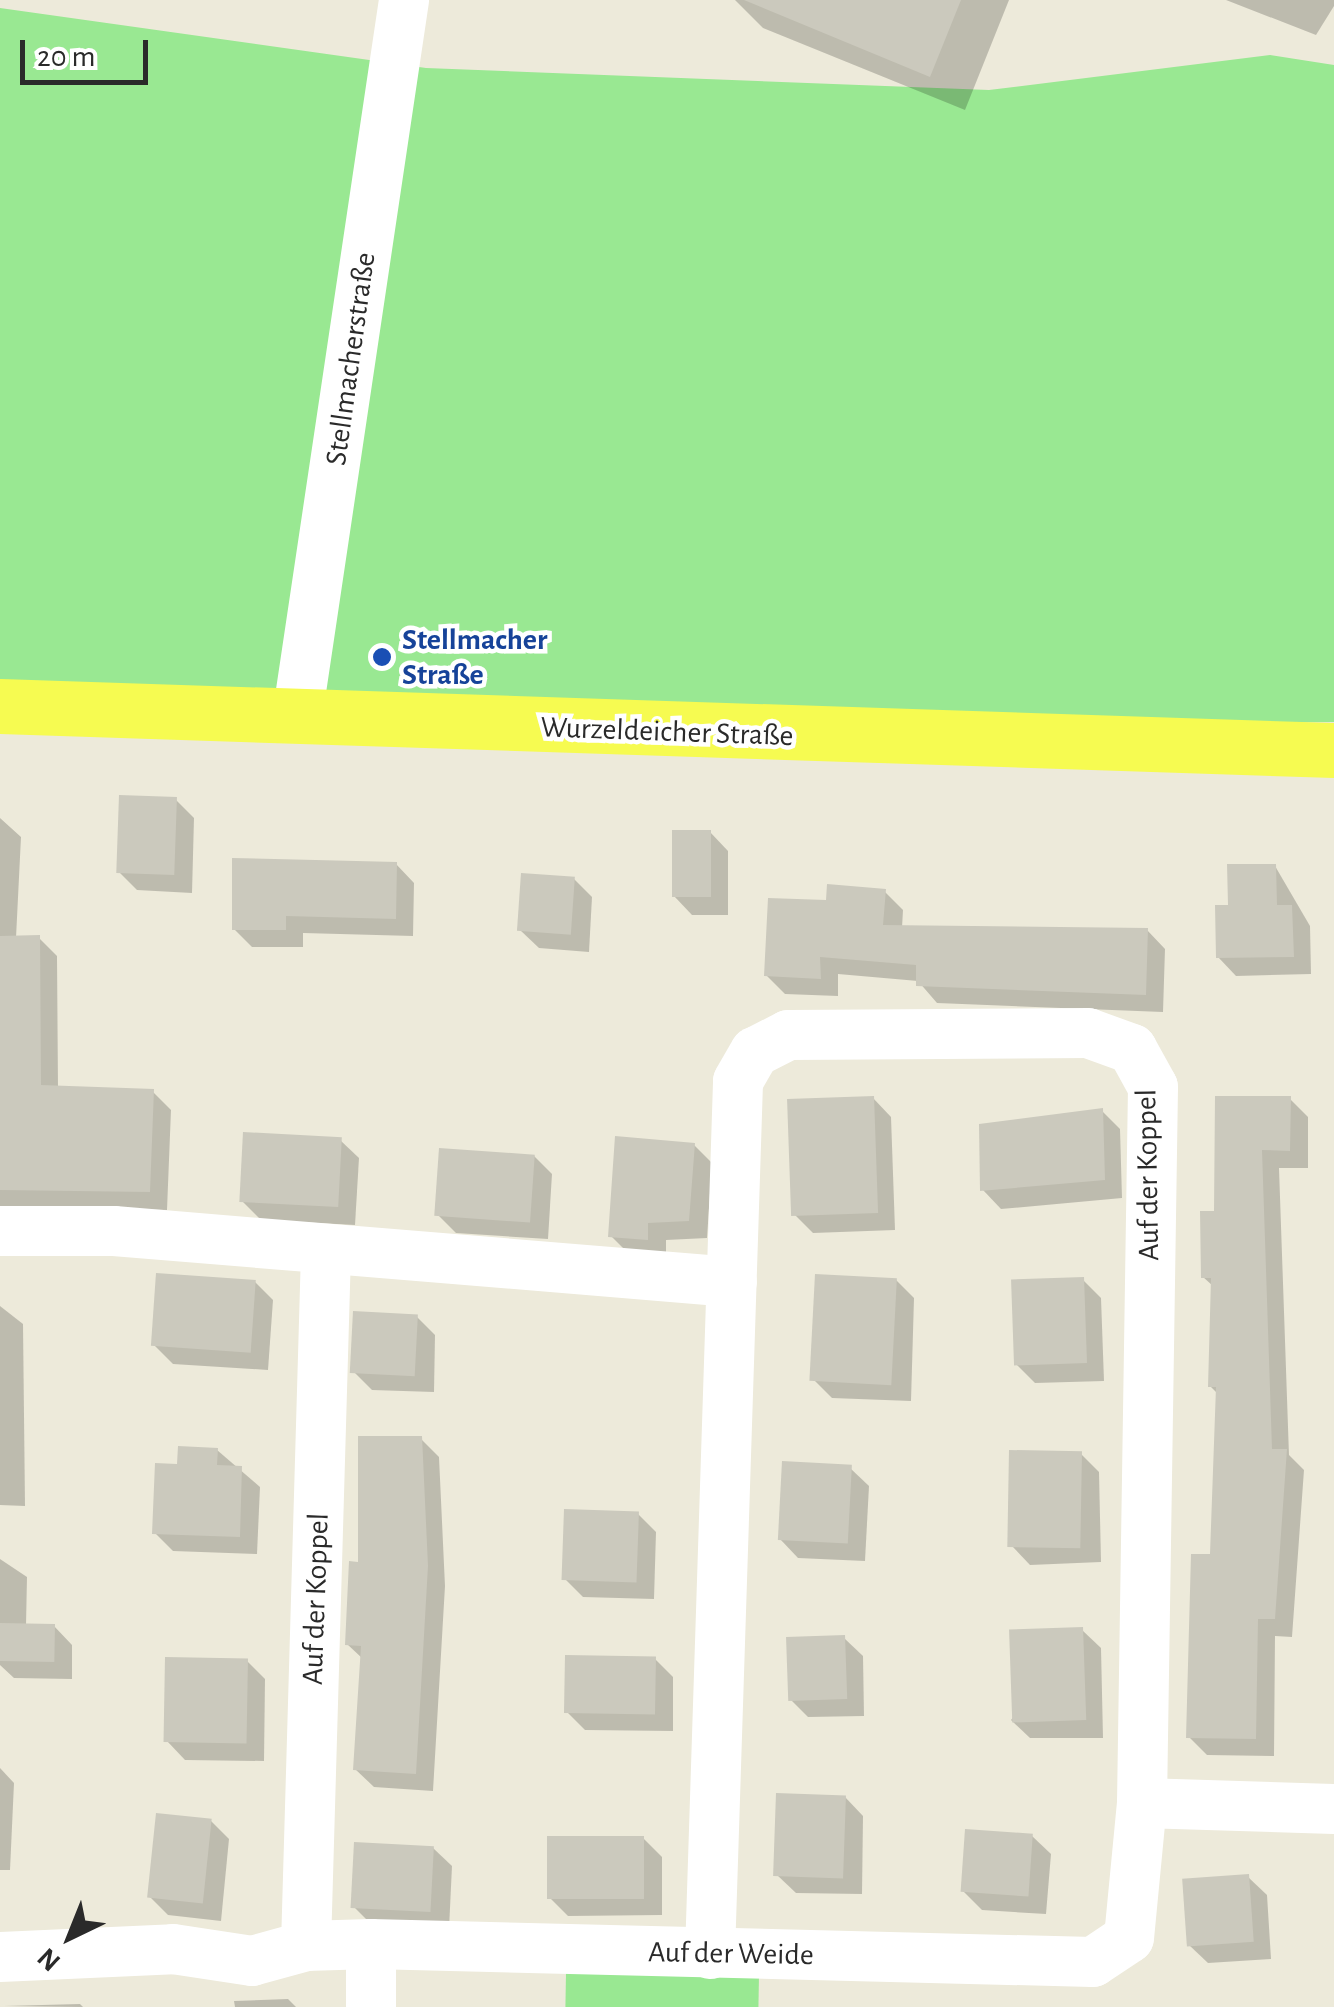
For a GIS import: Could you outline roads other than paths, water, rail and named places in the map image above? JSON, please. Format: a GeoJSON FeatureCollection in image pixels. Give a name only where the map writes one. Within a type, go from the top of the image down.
{"type":"FeatureCollection","features":[{"type":"Feature","properties":{"kind":"main road","name":"Wurzeldeicher Straße"},"geometry":{"type":"LineString","coordinates":[[0,706],[1334,750]]}},
{"type":"Feature","properties":{"kind":"street","name":"Stellmacherstraße"},"geometry":{"type":"LineString","coordinates":[[298,718],[404,0]]}},
{"type":"Feature","properties":{"kind":"street","name":"Auf der Koppel"},"geometry":{"type":"LineString","coordinates":[[710,1954],[738,1081],[756,1052],[788,1034],[1088,1033],[1132,1049],[1153,1087],[1142,1803]]}},
{"type":"Feature","properties":{"kind":"street"},"geometry":{"type":"LineString","coordinates":[[0,1232],[326,1251],[732,1282]]}},
{"type":"Feature","properties":{"kind":"street","name":"Auf der Koppel"},"geometry":{"type":"LineString","coordinates":[[306,1946],[326,1251]]}},
{"type":"Feature","properties":{"kind":"street"},"geometry":{"type":"LineString","coordinates":[[1142,1803],[1334,1809]]}},
{"type":"Feature","properties":{"kind":"street","name":"Auf der Weide"},"geometry":{"type":"LineString","coordinates":[[0,1956],[173,1950],[252,1961],[306,1946],[370,1944],[1092,1962],[1129,1938],[1141,1889],[1142,1803]]}},
{"type":"Feature","properties":{"kind":"street"},"geometry":{"type":"LineString","coordinates":[[370,1944],[371,2007]]}},
{"type":"Feature","properties":{"kind":"place","name":"Stellmacher Straße"},"geometry":{"type":"Point","coordinates":[382,657]}}]}
